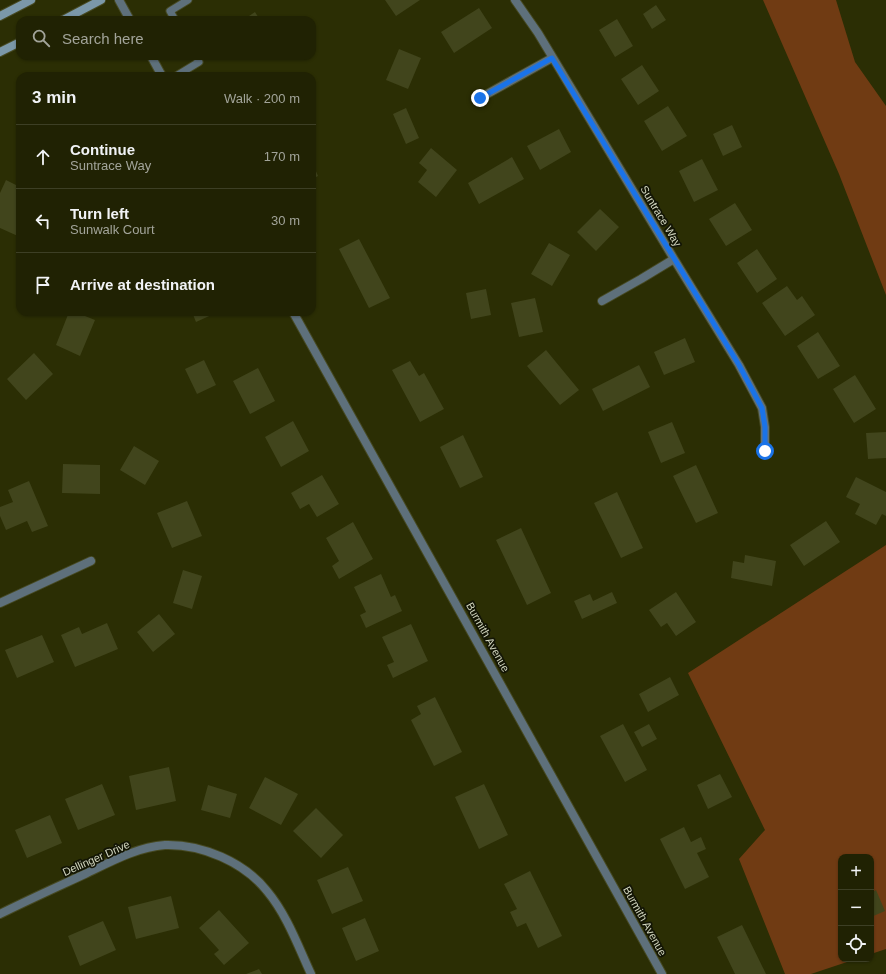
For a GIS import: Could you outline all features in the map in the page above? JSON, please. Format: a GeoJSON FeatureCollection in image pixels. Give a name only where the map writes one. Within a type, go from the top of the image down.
{"type":"FeatureCollection","features":[{"type":"Feature","properties":{"kind":"main road"},"geometry":{"type":"LineString","coordinates":[[0,16],[31,0]]}},
{"type":"Feature","properties":{"kind":"main road"},"geometry":{"type":"LineString","coordinates":[[71,16],[101,0]]}},
{"type":"Feature","properties":{"kind":"main road"},"geometry":{"type":"LineString","coordinates":[[0,52],[16,44]]}},
{"type":"Feature","properties":{"kind":"street"},"geometry":{"type":"LineString","coordinates":[[119,0],[128,16]]}},
{"type":"Feature","properties":{"kind":"street","name":"Suntrace Way"},"geometry":{"type":"LineString","coordinates":[[515,0],[538,33],[739,365],[762,408],[765,427],[765,451]]}},
{"type":"Feature","properties":{"kind":"street"},"geometry":{"type":"LineString","coordinates":[[480,98],[552,58]]}},
{"type":"Feature","properties":{"kind":"street"},"geometry":{"type":"LineString","coordinates":[[152,60],[160,72]]}},
{"type":"Feature","properties":{"kind":"street"},"geometry":{"type":"LineString","coordinates":[[602,301],[674,259]]}},
{"type":"Feature","properties":{"kind":"street","name":"Burmith Avenue"},"geometry":{"type":"LineString","coordinates":[[295,316],[662,974]]}},
{"type":"Feature","properties":{"kind":"street"},"geometry":{"type":"LineString","coordinates":[[0,603],[91,561]]}},
{"type":"Feature","properties":{"kind":"street","name":"Dellinger Drive"},"geometry":{"type":"LineString","coordinates":[[0,914],[129,854],[144,849],[165,845],[188,847],[228,859],[248,872],[267,890],[286,920],[310,974]]}},
{"type":"Feature","properties":{"kind":"lane"},"geometry":{"type":"LineString","coordinates":[[173,16],[170,11],[188,0]]}},
{"type":"Feature","properties":{"kind":"lane"},"geometry":{"type":"LineString","coordinates":[[183,72],[199,62],[198,60]]}},
{"type":"Feature","properties":{"kind":"shaded area"},"geometry":{"type":"Polygon","coordinates":[[[763,0],[836,0],[855,62],[886,106],[886,295],[839,174],[763,0]]]}},
{"type":"Feature","properties":{"kind":"shaded area"},"geometry":{"type":"Polygon","coordinates":[[[886,545],[886,949],[874,953],[874,854],[838,854],[838,962],[847,962],[811,974],[785,974],[739,859],[765,830],[688,673],[886,545]]]}},
{"type":"Feature","properties":{"kind":"building"},"geometry":{"type":"Polygon","coordinates":[[[385,0],[420,0],[396,16],[385,0]]]}},
{"type":"Feature","properties":{"kind":"building"},"geometry":{"type":"Polygon","coordinates":[[[656,5],[666,20],[652,29],[643,14],[656,5]]]}},
{"type":"Feature","properties":{"kind":"building"},"geometry":{"type":"Polygon","coordinates":[[[479,8],[492,28],[454,53],[441,32],[479,8]]]}},
{"type":"Feature","properties":{"kind":"building"},"geometry":{"type":"Polygon","coordinates":[[[255,12],[258,16],[249,16],[255,12]]]}},
{"type":"Feature","properties":{"kind":"building"},"geometry":{"type":"Polygon","coordinates":[[[617,19],[633,46],[615,57],[599,30],[617,19]]]}},
{"type":"Feature","properties":{"kind":"building"},"geometry":{"type":"Polygon","coordinates":[[[399,49],[421,58],[408,89],[386,80],[399,49]]]}},
{"type":"Feature","properties":{"kind":"building"},"geometry":{"type":"Polygon","coordinates":[[[642,65],[659,91],[638,105],[621,79],[642,65]]]}},
{"type":"Feature","properties":{"kind":"building"},"geometry":{"type":"Polygon","coordinates":[[[668,106],[687,136],[662,151],[644,121],[668,106]]]}},
{"type":"Feature","properties":{"kind":"building"},"geometry":{"type":"Polygon","coordinates":[[[406,108],[419,138],[406,144],[393,114],[406,108]]]}},
{"type":"Feature","properties":{"kind":"building"},"geometry":{"type":"Polygon","coordinates":[[[732,125],[742,147],[723,156],[713,134],[732,125]]]}},
{"type":"Feature","properties":{"kind":"building"},"geometry":{"type":"Polygon","coordinates":[[[559,129],[571,152],[540,170],[527,146],[559,129]]]}},
{"type":"Feature","properties":{"kind":"building"},"geometry":{"type":"Polygon","coordinates":[[[431,148],[457,170],[436,197],[418,182],[427,170],[419,163],[431,148]]]}},
{"type":"Feature","properties":{"kind":"building"},"geometry":{"type":"Polygon","coordinates":[[[512,157],[524,179],[479,204],[468,183],[512,157]]]}},
{"type":"Feature","properties":{"kind":"building"},"geometry":{"type":"Polygon","coordinates":[[[702,159],[718,190],[694,202],[679,171],[702,159]]]}},
{"type":"Feature","properties":{"kind":"building"},"geometry":{"type":"Polygon","coordinates":[[[6,180],[16,185],[16,235],[0,228],[0,193],[6,180]]]}},
{"type":"Feature","properties":{"kind":"building"},"geometry":{"type":"Polygon","coordinates":[[[735,203],[752,230],[726,246],[709,219],[735,203]]]}},
{"type":"Feature","properties":{"kind":"building"},"geometry":{"type":"Polygon","coordinates":[[[600,209],[619,227],[596,251],[577,232],[600,209]]]}},
{"type":"Feature","properties":{"kind":"building"},"geometry":{"type":"Polygon","coordinates":[[[359,239],[390,298],[369,308],[339,249],[359,239]]]}},
{"type":"Feature","properties":{"kind":"building"},"geometry":{"type":"Polygon","coordinates":[[[549,243],[570,255],[552,286],[531,274],[549,243]]]}},
{"type":"Feature","properties":{"kind":"building"},"geometry":{"type":"Polygon","coordinates":[[[757,249],[777,279],[757,293],[737,263],[757,249]]]}},
{"type":"Feature","properties":{"kind":"building"},"geometry":{"type":"Polygon","coordinates":[[[787,286],[797,300],[802,296],[815,315],[785,336],[762,303],[787,286]]]}},
{"type":"Feature","properties":{"kind":"building"},"geometry":{"type":"Polygon","coordinates":[[[486,289],[491,315],[471,319],[466,293],[486,289]]]}},
{"type":"Feature","properties":{"kind":"building"},"geometry":{"type":"Polygon","coordinates":[[[535,298],[543,332],[519,337],[511,303],[535,298]]]}},
{"type":"Feature","properties":{"kind":"building"},"geometry":{"type":"Polygon","coordinates":[[[67,316],[85,316],[95,320],[80,356],[56,345],[67,316]]]}},
{"type":"Feature","properties":{"kind":"building"},"geometry":{"type":"Polygon","coordinates":[[[194,316],[209,316],[196,322],[194,316]]]}},
{"type":"Feature","properties":{"kind":"building"},"geometry":{"type":"Polygon","coordinates":[[[818,332],[840,366],[818,379],[797,346],[818,332]]]}},
{"type":"Feature","properties":{"kind":"building"},"geometry":{"type":"Polygon","coordinates":[[[685,338],[695,362],[664,375],[654,352],[685,338]]]}},
{"type":"Feature","properties":{"kind":"building"},"geometry":{"type":"Polygon","coordinates":[[[546,350],[579,390],[560,405],[527,366],[546,350]]]}},
{"type":"Feature","properties":{"kind":"building"},"geometry":{"type":"Polygon","coordinates":[[[34,353],[53,374],[26,400],[7,379],[34,353]]]}},
{"type":"Feature","properties":{"kind":"building"},"geometry":{"type":"Polygon","coordinates":[[[204,360],[216,385],[197,394],[185,369],[204,360]]]}},
{"type":"Feature","properties":{"kind":"building"},"geometry":{"type":"Polygon","coordinates":[[[410,361],[419,376],[424,373],[444,409],[420,422],[392,370],[410,361]]]}},
{"type":"Feature","properties":{"kind":"building"},"geometry":{"type":"Polygon","coordinates":[[[639,365],[650,387],[603,411],[592,389],[639,365]]]}},
{"type":"Feature","properties":{"kind":"building"},"geometry":{"type":"Polygon","coordinates":[[[258,368],[275,401],[250,414],[233,381],[258,368]]]}},
{"type":"Feature","properties":{"kind":"building"},"geometry":{"type":"Polygon","coordinates":[[[855,375],[876,409],[854,423],[833,389],[855,375]]]}},
{"type":"Feature","properties":{"kind":"building"},"geometry":{"type":"Polygon","coordinates":[[[293,421],[309,451],[281,467],[265,437],[293,421]]]}},
{"type":"Feature","properties":{"kind":"building"},"geometry":{"type":"Polygon","coordinates":[[[672,422],[685,453],[661,463],[648,432],[672,422]]]}},
{"type":"Feature","properties":{"kind":"building"},"geometry":{"type":"Polygon","coordinates":[[[886,432],[886,458],[868,459],[866,433],[886,432]]]}},
{"type":"Feature","properties":{"kind":"building"},"geometry":{"type":"Polygon","coordinates":[[[463,435],[483,477],[460,488],[440,447],[463,435]]]}},
{"type":"Feature","properties":{"kind":"building"},"geometry":{"type":"Polygon","coordinates":[[[134,446],[159,461],[145,485],[120,470],[134,446]]]}},
{"type":"Feature","properties":{"kind":"building"},"geometry":{"type":"Polygon","coordinates":[[[63,464],[100,465],[100,494],[62,493],[63,464]]]}},
{"type":"Feature","properties":{"kind":"building"},"geometry":{"type":"Polygon","coordinates":[[[696,465],[718,513],[696,523],[673,476],[696,465]]]}},
{"type":"Feature","properties":{"kind":"building"},"geometry":{"type":"Polygon","coordinates":[[[322,475],[339,504],[317,517],[309,504],[300,509],[291,493],[322,475]]]}},
{"type":"Feature","properties":{"kind":"building"},"geometry":{"type":"Polygon","coordinates":[[[856,477],[886,492],[886,516],[882,514],[876,525],[855,514],[860,504],[846,497],[856,477]]]}},
{"type":"Feature","properties":{"kind":"building"},"geometry":{"type":"Polygon","coordinates":[[[29,481],[48,526],[32,532],[27,521],[6,530],[0,516],[0,507],[13,502],[8,490],[29,481]]]}},
{"type":"Feature","properties":{"kind":"building"},"geometry":{"type":"Polygon","coordinates":[[[617,492],[643,548],[621,558],[594,503],[617,492]]]}},
{"type":"Feature","properties":{"kind":"building"},"geometry":{"type":"Polygon","coordinates":[[[187,501],[202,536],[172,548],[157,513],[187,501]]]}},
{"type":"Feature","properties":{"kind":"building"},"geometry":{"type":"Polygon","coordinates":[[[826,521],[840,542],[804,566],[790,545],[826,521]]]}},
{"type":"Feature","properties":{"kind":"building"},"geometry":{"type":"Polygon","coordinates":[[[353,522],[373,559],[339,579],[332,566],[339,561],[326,538],[353,522]]]}},
{"type":"Feature","properties":{"kind":"building"},"geometry":{"type":"Polygon","coordinates":[[[521,528],[551,593],[527,605],[496,540],[521,528]]]}},
{"type":"Feature","properties":{"kind":"building"},"geometry":{"type":"Polygon","coordinates":[[[745,555],[776,561],[772,586],[731,578],[733,561],[744,563],[745,555]]]}},
{"type":"Feature","properties":{"kind":"building"},"geometry":{"type":"Polygon","coordinates":[[[183,570],[202,576],[192,609],[173,603],[183,570]]]}},
{"type":"Feature","properties":{"kind":"building"},"geometry":{"type":"Polygon","coordinates":[[[381,574],[391,597],[395,595],[402,611],[366,628],[360,615],[366,612],[354,587],[381,574]]]}},
{"type":"Feature","properties":{"kind":"building"},"geometry":{"type":"Polygon","coordinates":[[[612,592],[617,603],[582,619],[574,601],[590,594],[593,601],[612,592]]]}},
{"type":"Feature","properties":{"kind":"building"},"geometry":{"type":"Polygon","coordinates":[[[676,592],[696,622],[676,636],[667,623],[661,627],[649,610],[676,592]]]}},
{"type":"Feature","properties":{"kind":"building"},"geometry":{"type":"Polygon","coordinates":[[[159,614],[175,634],[153,652],[137,632],[159,614]]]}},
{"type":"Feature","properties":{"kind":"building"},"geometry":{"type":"Polygon","coordinates":[[[107,623],[118,649],[75,667],[61,635],[79,627],[82,634],[107,623]]]}},
{"type":"Feature","properties":{"kind":"building"},"geometry":{"type":"Polygon","coordinates":[[[411,624],[428,661],[393,678],[387,665],[394,662],[382,637],[411,624]]]}},
{"type":"Feature","properties":{"kind":"building"},"geometry":{"type":"Polygon","coordinates":[[[42,635],[54,662],[17,678],[5,650],[42,635]]]}},
{"type":"Feature","properties":{"kind":"building"},"geometry":{"type":"Polygon","coordinates":[[[670,677],[679,695],[648,712],[639,694],[670,677]]]}},
{"type":"Feature","properties":{"kind":"building"},"geometry":{"type":"Polygon","coordinates":[[[435,697],[462,752],[434,766],[411,720],[421,714],[417,706],[435,697]]]}},
{"type":"Feature","properties":{"kind":"building"},"geometry":{"type":"Polygon","coordinates":[[[623,724],[647,770],[625,782],[600,736],[623,724]]]}},
{"type":"Feature","properties":{"kind":"building"},"geometry":{"type":"Polygon","coordinates":[[[649,724],[657,739],[642,747],[634,732],[649,724]]]}},
{"type":"Feature","properties":{"kind":"building"},"geometry":{"type":"Polygon","coordinates":[[[169,767],[176,801],[136,810],[129,776],[169,767]]]}},
{"type":"Feature","properties":{"kind":"building"},"geometry":{"type":"Polygon","coordinates":[[[720,774],[732,797],[708,809],[697,785],[720,774]]]}},
{"type":"Feature","properties":{"kind":"building"},"geometry":{"type":"Polygon","coordinates":[[[265,777],[298,794],[281,825],[249,808],[265,777]]]}},
{"type":"Feature","properties":{"kind":"building"},"geometry":{"type":"Polygon","coordinates":[[[102,784],[115,815],[78,830],[65,799],[102,784]]]}},
{"type":"Feature","properties":{"kind":"building"},"geometry":{"type":"Polygon","coordinates":[[[484,784],[508,835],[479,849],[455,797],[484,784]]]}},
{"type":"Feature","properties":{"kind":"building"},"geometry":{"type":"Polygon","coordinates":[[[208,785],[237,794],[230,818],[201,810],[208,785]]]}},
{"type":"Feature","properties":{"kind":"building"},"geometry":{"type":"Polygon","coordinates":[[[316,808],[343,835],[321,858],[293,831],[316,808]]]}},
{"type":"Feature","properties":{"kind":"building"},"geometry":{"type":"Polygon","coordinates":[[[50,815],[62,843],[27,858],[15,830],[50,815]]]}},
{"type":"Feature","properties":{"kind":"building"},"geometry":{"type":"Polygon","coordinates":[[[684,827],[691,842],[701,837],[706,849],[697,853],[709,877],[685,889],[660,839],[684,827]]]}},
{"type":"Feature","properties":{"kind":"building"},"geometry":{"type":"Polygon","coordinates":[[[348,867],[363,901],[332,914],[317,880],[348,867]]]}},
{"type":"Feature","properties":{"kind":"building"},"geometry":{"type":"Polygon","coordinates":[[[530,871],[562,936],[538,948],[526,923],[517,927],[510,912],[517,909],[504,884],[530,871]]]}},
{"type":"Feature","properties":{"kind":"building"},"geometry":{"type":"Polygon","coordinates":[[[876,890],[885,911],[874,916],[874,891],[876,890]]]}},
{"type":"Feature","properties":{"kind":"building"},"geometry":{"type":"Polygon","coordinates":[[[171,896],[179,928],[136,939],[128,907],[171,896]]]}},
{"type":"Feature","properties":{"kind":"building"},"geometry":{"type":"Polygon","coordinates":[[[219,910],[249,943],[224,965],[214,954],[219,950],[199,928],[219,910]]]}},
{"type":"Feature","properties":{"kind":"building"},"geometry":{"type":"Polygon","coordinates":[[[365,918],[379,951],[356,961],[342,928],[365,918]]]}},
{"type":"Feature","properties":{"kind":"building"},"geometry":{"type":"Polygon","coordinates":[[[103,921],[116,950],[80,966],[68,936],[103,921]]]}},
{"type":"Feature","properties":{"kind":"building"},"geometry":{"type":"Polygon","coordinates":[[[742,925],[766,974],[735,974],[717,937],[742,925]]]}},
{"type":"Feature","properties":{"kind":"building"},"geometry":{"type":"Polygon","coordinates":[[[259,969],[262,974],[246,974],[259,969]]]}},
{"type":"Feature","properties":{"kind":"route"},"geometry":{"type":"LineString","coordinates":[[480,98],[552,58],[739,365],[762,408],[765,427],[765,451]]}}]}
